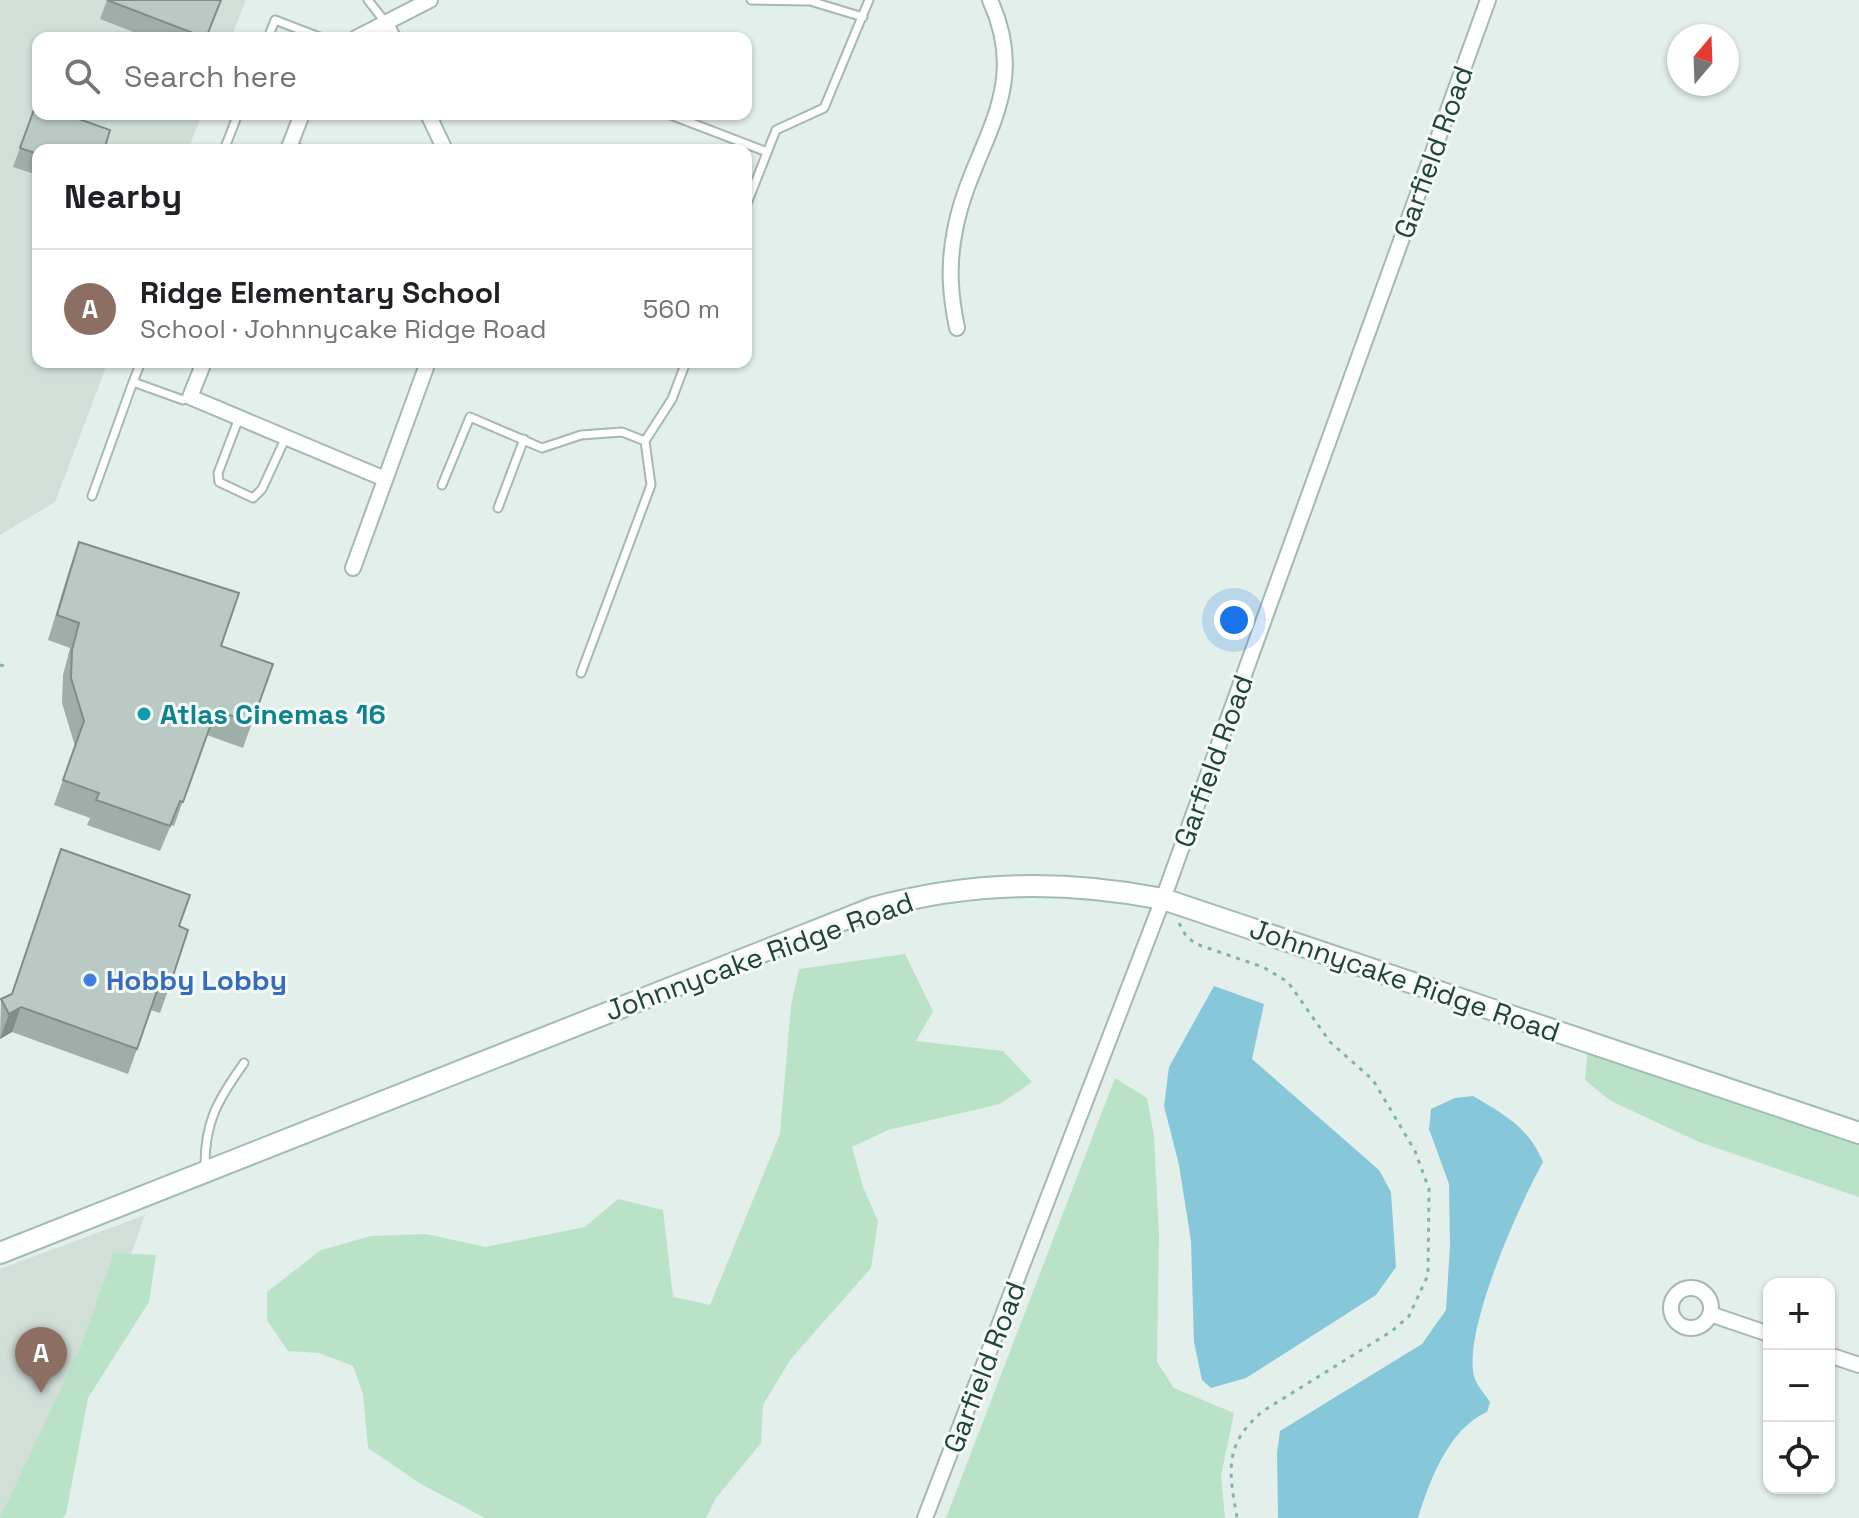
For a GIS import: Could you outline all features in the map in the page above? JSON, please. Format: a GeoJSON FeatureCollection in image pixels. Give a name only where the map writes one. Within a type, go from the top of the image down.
{"type":"FeatureCollection","features":[{"type":"Feature","properties":{"kind":"main road","name":"Johnnycake Ridge Road"},"geometry":{"type":"LineString","coordinates":[[0,1253],[773,946],[888,904],[931,892],[1024,886],[1107,888],[1163,899],[1859,1133]]}},
{"type":"Feature","properties":{"kind":"street"},"geometry":{"type":"LineString","coordinates":[[368,32],[430,0]]}},
{"type":"Feature","properties":{"kind":"street"},"geometry":{"type":"LineString","coordinates":[[957,328],[949,289],[955,227],[997,115],[1005,77],[1002,26],[990,0]]}},
{"type":"Feature","properties":{"kind":"street","name":"Garfield Road"},"geometry":{"type":"LineString","coordinates":[[925,1518],[1163,899],[1488,0]]}},
{"type":"Feature","properties":{"kind":"street"},"geometry":{"type":"LineString","coordinates":[[386,23],[390,32]]}},
{"type":"Feature","properties":{"kind":"street"},"geometry":{"type":"LineString","coordinates":[[295,144],[301,120]]}},
{"type":"Feature","properties":{"kind":"street"},"geometry":{"type":"LineString","coordinates":[[431,120],[442,144]]}},
{"type":"Feature","properties":{"kind":"street"},"geometry":{"type":"LineString","coordinates":[[202,368],[190,397],[385,479]]}},
{"type":"Feature","properties":{"kind":"street"},"geometry":{"type":"LineString","coordinates":[[353,568],[426,368]]}},
{"type":"Feature","properties":{"kind":"street"},"geometry":{"type":"LineString","coordinates":[[1710,1314],[1763,1332]]}},
{"type":"Feature","properties":{"kind":"street"},"geometry":{"type":"LineString","coordinates":[[1835,1357],[1859,1365]]}},
{"type":"Feature","properties":{"kind":"lane"},"geometry":{"type":"LineString","coordinates":[[368,0],[386,23]]}},
{"type":"Feature","properties":{"kind":"lane"},"geometry":{"type":"LineString","coordinates":[[751,0],[810,1],[863,17]]}},
{"type":"Feature","properties":{"kind":"lane"},"geometry":{"type":"LineString","coordinates":[[752,191],[776,130],[824,108],[869,0]]}},
{"type":"Feature","properties":{"kind":"lane"},"geometry":{"type":"LineString","coordinates":[[270,32],[275,20],[306,32]]}},
{"type":"Feature","properties":{"kind":"lane"},"geometry":{"type":"LineString","coordinates":[[226,144],[236,120]]}},
{"type":"Feature","properties":{"kind":"lane"},"geometry":{"type":"LineString","coordinates":[[684,120],[746,144]]}},
{"type":"Feature","properties":{"kind":"lane"},"geometry":{"type":"LineString","coordinates":[[752,146],[767,152]]}},
{"type":"Feature","properties":{"kind":"lane"},"geometry":{"type":"LineString","coordinates":[[92,496],[139,368]]}},
{"type":"Feature","properties":{"kind":"lane"},"geometry":{"type":"LineString","coordinates":[[581,673],[651,485],[645,441],[672,399],[684,368]]}},
{"type":"Feature","properties":{"kind":"lane"},"geometry":{"type":"LineString","coordinates":[[133,382],[183,400],[190,397]]}},
{"type":"Feature","properties":{"kind":"lane"},"geometry":{"type":"LineString","coordinates":[[442,485],[470,417],[542,448],[581,435],[622,432],[645,441]]}},
{"type":"Feature","properties":{"kind":"lane"},"geometry":{"type":"LineString","coordinates":[[239,418],[218,473],[219,482],[228,490],[253,498],[262,489],[286,437]]}},
{"type":"Feature","properties":{"kind":"lane"},"geometry":{"type":"LineString","coordinates":[[498,508],[524,439]]}},
{"type":"Feature","properties":{"kind":"lane"},"geometry":{"type":"LineString","coordinates":[[205,1172],[206,1132],[219,1099],[244,1063]]}},
{"type":"Feature","properties":{"kind":"path"},"geometry":{"type":"LineString","coordinates":[[0,665],[9,667]]}},
{"type":"Feature","properties":{"kind":"path"},"geometry":{"type":"LineString","coordinates":[[1185,906],[1178,925],[1191,941],[1276,973],[1288,982],[1330,1042],[1373,1080],[1425,1174],[1430,1221],[1428,1275],[1409,1316],[1392,1331],[1263,1411],[1247,1426],[1234,1447],[1229,1470],[1237,1518]]}},
{"type":"Feature","properties":{"kind":"shaded area"},"geometry":{"type":"Polygon","coordinates":[[[0,0],[246,0],[233,32],[32,32],[32,120],[200,120],[190,144],[32,144],[32,368],[106,368],[55,502],[0,535],[0,0]]]}},
{"type":"Feature","properties":{"kind":"shaded area"},"geometry":{"type":"Polygon","coordinates":[[[145,1215],[37,1518],[0,1518],[0,1269],[145,1215]]]}},
{"type":"Feature","properties":{"kind":"green space"},"geometry":{"type":"Polygon","coordinates":[[[905,954],[933,1011],[916,1041],[1003,1051],[1032,1082],[1000,1104],[888,1130],[852,1147],[863,1187],[878,1221],[871,1268],[790,1360],[763,1405],[761,1443],[716,1498],[706,1518],[485,1518],[421,1484],[368,1448],[363,1394],[353,1366],[319,1353],[288,1351],[267,1320],[267,1292],[321,1250],[371,1236],[426,1234],[485,1247],[585,1227],[618,1199],[663,1210],[673,1297],[710,1305],[780,1134],[791,1006],[799,969],[905,954]]]}},
{"type":"Feature","properties":{"kind":"green space"},"geometry":{"type":"Polygon","coordinates":[[[1588,1047],[1859,1141],[1859,1197],[1699,1142],[1611,1101],[1585,1080],[1588,1047]]]}},
{"type":"Feature","properties":{"kind":"green space"},"geometry":{"type":"Polygon","coordinates":[[[1115,1078],[1147,1098],[1154,1136],[1159,1234],[1157,1362],[1174,1388],[1234,1413],[1221,1476],[1225,1518],[946,1518],[1115,1078]]]}},
{"type":"Feature","properties":{"kind":"green space"},"geometry":{"type":"Polygon","coordinates":[[[114,1253],[156,1255],[149,1302],[88,1398],[66,1514],[63,1518],[0,1518],[82,1344],[114,1253]]]}},
{"type":"Feature","properties":{"kind":"water"},"geometry":{"type":"Polygon","coordinates":[[[1214,986],[1264,1004],[1252,1059],[1379,1170],[1391,1192],[1396,1267],[1376,1295],[1246,1378],[1211,1388],[1202,1380],[1194,1342],[1191,1241],[1179,1165],[1164,1106],[1169,1067],[1214,986]]]}},
{"type":"Feature","properties":{"kind":"water"},"geometry":{"type":"Polygon","coordinates":[[[1473,1096],[1523,1131],[1543,1162],[1495,1268],[1477,1329],[1474,1376],[1490,1402],[1487,1412],[1462,1430],[1451,1443],[1428,1488],[1418,1518],[1278,1518],[1277,1453],[1280,1431],[1422,1344],[1446,1310],[1450,1245],[1449,1184],[1429,1129],[1431,1109],[1455,1098],[1473,1096]]]}},
{"type":"Feature","properties":{"kind":"building"},"geometry":{"type":"Polygon","coordinates":[[[107,0],[221,0],[208,32],[190,32],[107,0]]]}},
{"type":"Feature","properties":{"kind":"building"},"geometry":{"type":"Polygon","coordinates":[[[32,115],[32,120],[82,120],[110,130],[106,144],[32,144],[32,152],[20,148],[32,115]]]}},
{"type":"Feature","properties":{"kind":"building"},"geometry":{"type":"Polygon","coordinates":[[[79,542],[239,593],[221,646],[273,664],[252,723],[216,710],[183,802],[180,801],[170,826],[96,800],[99,793],[63,780],[84,721],[71,678],[72,650],[79,623],[57,615],[79,542]]]}},
{"type":"Feature","properties":{"kind":"building"},"geometry":{"type":"Polygon","coordinates":[[[61,849],[190,895],[179,926],[188,930],[169,988],[159,985],[137,1049],[21,1007],[9,1014],[1,999],[12,994],[61,849]]]}},
{"type":"Feature","properties":{"kind":"place","name":"Atlas Cinemas 16"},"geometry":{"type":"Point","coordinates":[144,714]}},
{"type":"Feature","properties":{"kind":"place","name":"Hobby Lobby"},"geometry":{"type":"Point","coordinates":[90,980]}},
{"type":"Feature","properties":{"kind":"place","name":"Ridge Elementary School"},"geometry":{"type":"Point","coordinates":[41,1393]}}]}
